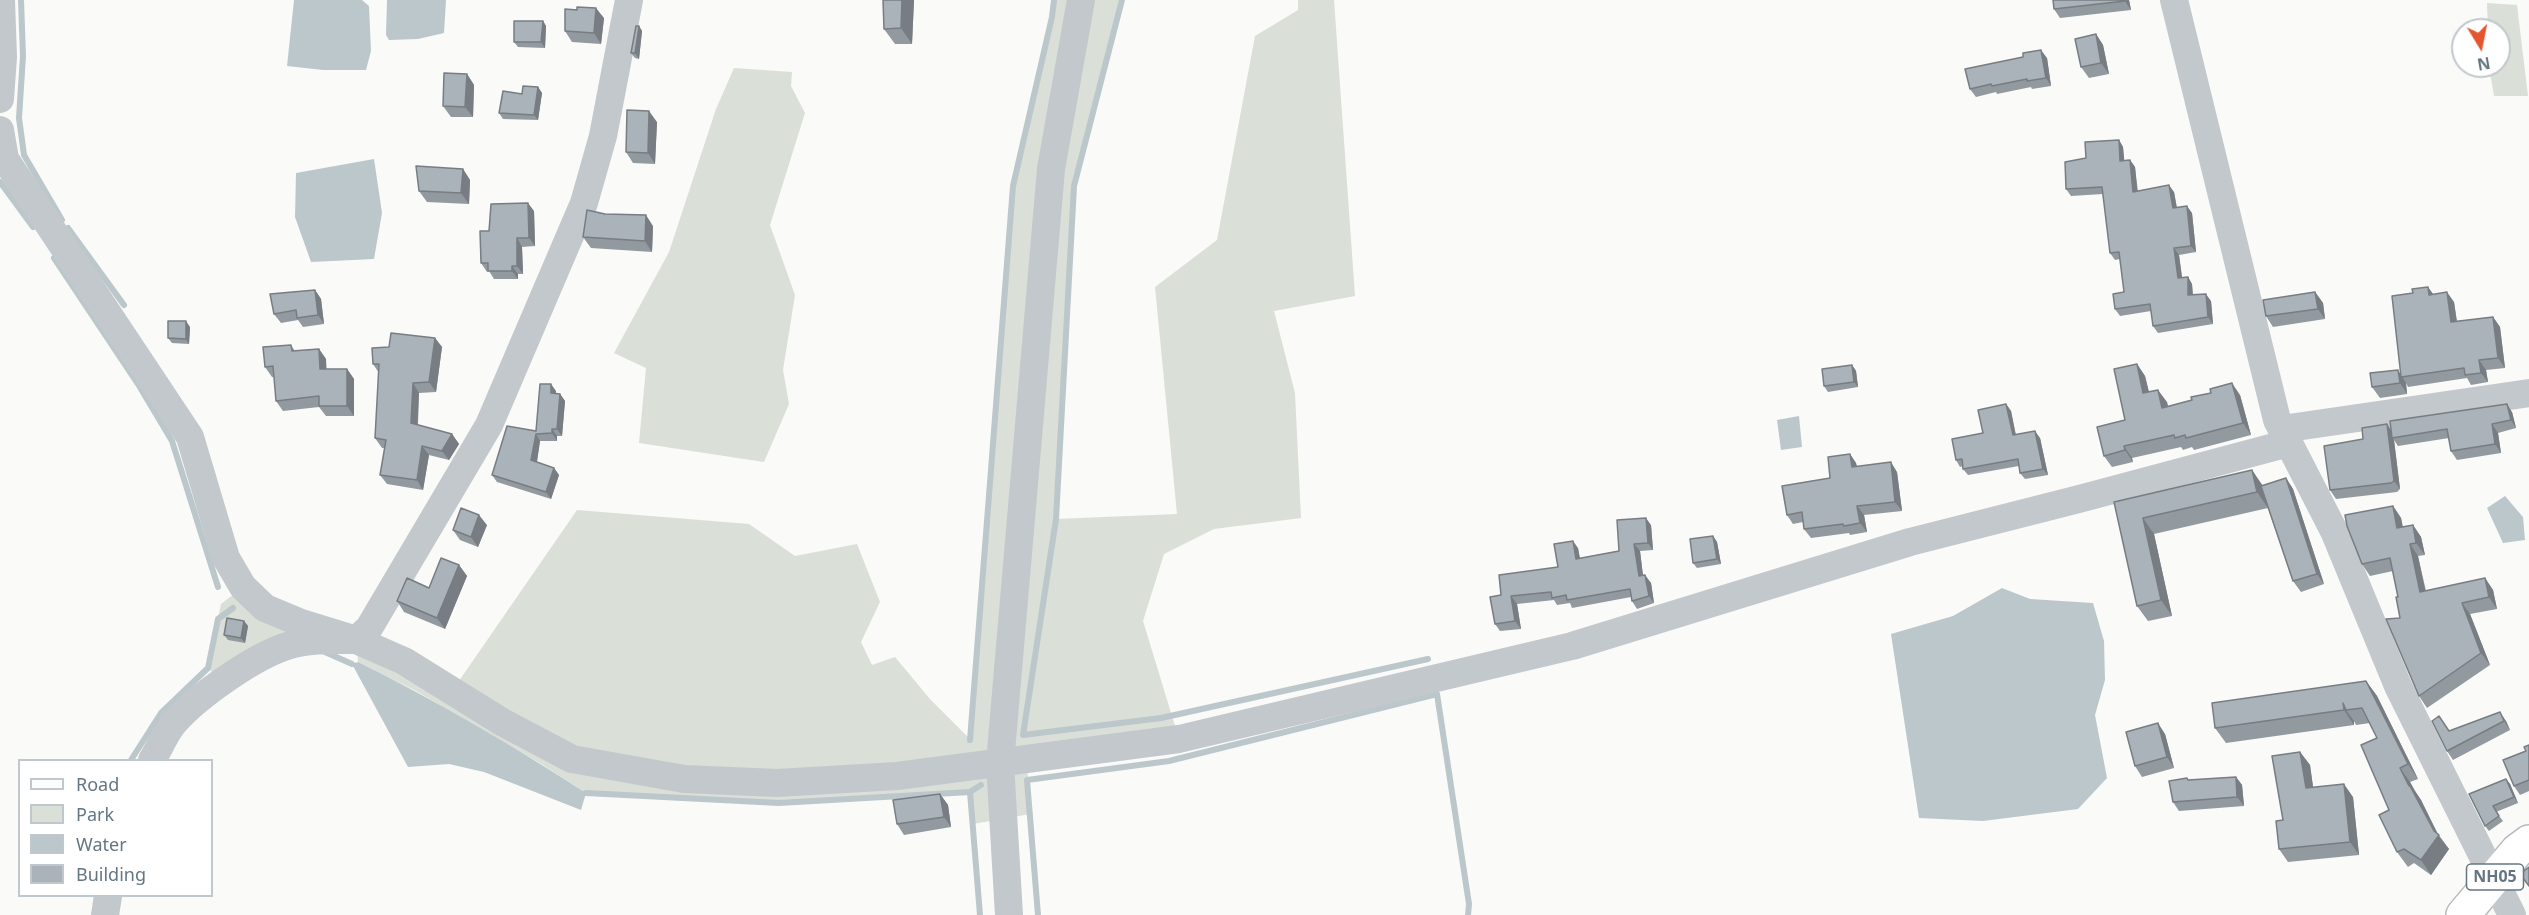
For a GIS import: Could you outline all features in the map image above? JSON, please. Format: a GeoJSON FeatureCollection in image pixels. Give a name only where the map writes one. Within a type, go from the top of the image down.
{"type":"FeatureCollection","features":[{"type":"Feature","properties":{"kind":"main road","name":"NH05"},"geometry":{"type":"LineString","coordinates":[[2463,915],[2517,851],[2529,842]]}},
{"type":"Feature","properties":{"kind":"street"},"geometry":{"type":"LineString","coordinates":[[0,99],[3,57],[1,0]]}},
{"type":"Feature","properties":{"kind":"street"},"geometry":{"type":"LineString","coordinates":[[153,759],[173,725],[220,682],[257,660],[287,646],[320,640],[356,640],[369,627],[489,424],[579,213],[603,136],[629,0]]}},
{"type":"Feature","properties":{"kind":"street"},"geometry":{"type":"LineString","coordinates":[[1009,915],[1000,763],[1051,169],[1081,0]]}},
{"type":"Feature","properties":{"kind":"street"},"geometry":{"type":"LineString","coordinates":[[2174,0],[2274,408],[2285,436],[2334,531],[2398,686],[2512,915]]}},
{"type":"Feature","properties":{"kind":"street"},"geometry":{"type":"LineString","coordinates":[[0,130],[5,159],[190,437],[226,558],[243,587],[265,608],[301,624],[356,640],[404,661],[502,722],[572,759],[684,779],[777,783],[897,776],[1179,739],[1572,646],[1910,542],[2079,500],[2285,436],[2529,393]]}},
{"type":"Feature","properties":{"kind":"street"},"geometry":{"type":"LineString","coordinates":[[105,915],[108,897]]}},
{"type":"Feature","properties":{"kind":"green space"},"geometry":{"type":"Polygon","coordinates":[[[1054,0],[1122,0],[1074,186],[1056,519],[1177,514],[1155,287],[1217,240],[1255,36],[1298,10],[1298,0],[1334,0],[1355,296],[1274,311],[1295,393],[1301,518],[1214,529],[1164,554],[1143,621],[1179,739],[1027,760],[1030,814],[973,824],[970,792],[779,803],[586,793],[538,762],[414,690],[358,662],[356,640],[404,661],[452,691],[577,510],[749,524],[795,556],[857,544],[880,602],[861,642],[872,665],[895,657],[930,699],[970,739],[1013,186],[1054,0]]]}},
{"type":"Feature","properties":{"kind":"green space"},"geometry":{"type":"Polygon","coordinates":[[[2487,3],[2517,5],[2528,96],[2494,96],[2491,78],[2511,78],[2511,18],[2488,18],[2487,3]]]}},
{"type":"Feature","properties":{"kind":"green space"},"geometry":{"type":"Polygon","coordinates":[[[734,68],[792,72],[791,86],[805,113],[770,225],[795,295],[783,370],[789,404],[764,462],[639,443],[646,368],[614,353],[669,252],[716,109],[734,68]]]}},
{"type":"Feature","properties":{"kind":"green space"},"geometry":{"type":"Polygon","coordinates":[[[243,587],[265,608],[301,623],[356,640],[312,641],[286,646],[221,682],[208,668],[221,604],[243,587]]]}},
{"type":"Feature","properties":{"kind":"water"},"geometry":{"type":"Polygon","coordinates":[[[294,0],[362,0],[369,6],[371,51],[366,70],[323,70],[287,66],[294,0]]]}},
{"type":"Feature","properties":{"kind":"water"},"geometry":{"type":"Polygon","coordinates":[[[387,0],[446,0],[444,33],[418,39],[389,40],[386,35],[387,0]]]}},
{"type":"Feature","properties":{"kind":"water"},"geometry":{"type":"Polygon","coordinates":[[[374,159],[382,213],[374,259],[311,262],[295,217],[296,173],[374,159]]]}},
{"type":"Feature","properties":{"kind":"water"},"geometry":{"type":"Polygon","coordinates":[[[1799,416],[1802,447],[1781,450],[1777,420],[1799,416]]]}},
{"type":"Feature","properties":{"kind":"water"},"geometry":{"type":"Polygon","coordinates":[[[2505,496],[2523,517],[2525,540],[2503,543],[2487,508],[2505,496]]]}},
{"type":"Feature","properties":{"kind":"water"},"geometry":{"type":"Polygon","coordinates":[[[2002,588],[2030,599],[2093,603],[2104,641],[2105,680],[2095,715],[2107,778],[2078,809],[1983,821],[1919,818],[1891,634],[1953,616],[2002,588]]]}},
{"type":"Feature","properties":{"kind":"water"},"geometry":{"type":"Polygon","coordinates":[[[358,662],[474,724],[586,793],[581,810],[484,772],[449,764],[408,767],[352,664],[358,662]]]}},
{"type":"Feature","properties":{"kind":"building"},"geometry":{"type":"Polygon","coordinates":[[[883,0],[902,0],[901,28],[884,29],[883,0]]]}},
{"type":"Feature","properties":{"kind":"building"},"geometry":{"type":"Polygon","coordinates":[[[2053,0],[2125,0],[2125,1],[2054,9],[2053,0]]]}},
{"type":"Feature","properties":{"kind":"building"},"geometry":{"type":"Polygon","coordinates":[[[577,7],[596,8],[594,33],[565,31],[565,9],[577,10],[577,7]]]}},
{"type":"Feature","properties":{"kind":"building"},"geometry":{"type":"Polygon","coordinates":[[[514,21],[543,21],[541,42],[514,42],[514,21]]]}},
{"type":"Feature","properties":{"kind":"building"},"geometry":{"type":"Polygon","coordinates":[[[636,26],[639,26],[635,53],[631,53],[636,26]]]}},
{"type":"Feature","properties":{"kind":"building"},"geometry":{"type":"Polygon","coordinates":[[[2096,34],[2101,63],[2081,67],[2075,39],[2096,34]]]}},
{"type":"Feature","properties":{"kind":"building"},"geometry":{"type":"Polygon","coordinates":[[[2041,50],[2046,78],[1992,86],[1991,84],[1970,89],[1965,69],[2023,57],[2023,53],[2041,50]]]}},
{"type":"Feature","properties":{"kind":"building"},"geometry":{"type":"Polygon","coordinates":[[[444,73],[467,74],[465,107],[443,106],[444,73]]]}},
{"type":"Feature","properties":{"kind":"building"},"geometry":{"type":"Polygon","coordinates":[[[523,86],[538,87],[534,115],[499,113],[503,91],[522,94],[523,86]]]}},
{"type":"Feature","properties":{"kind":"building"},"geometry":{"type":"Polygon","coordinates":[[[627,110],[649,111],[648,153],[626,152],[627,110]]]}},
{"type":"Feature","properties":{"kind":"building"},"geometry":{"type":"Polygon","coordinates":[[[2119,140],[2120,161],[2130,160],[2133,192],[2169,185],[2173,208],[2187,206],[2191,246],[2174,248],[2178,278],[2188,277],[2188,295],[2206,294],[2208,317],[2153,326],[2150,304],[2115,309],[2113,294],[2124,292],[2119,252],[2110,253],[2102,187],[2066,189],[2065,162],[2086,158],[2085,142],[2119,140]]]}},
{"type":"Feature","properties":{"kind":"building"},"geometry":{"type":"Polygon","coordinates":[[[416,166],[463,169],[461,193],[419,191],[416,166]]]}},
{"type":"Feature","properties":{"kind":"building"},"geometry":{"type":"Polygon","coordinates":[[[528,203],[529,238],[517,238],[517,266],[512,266],[512,271],[488,271],[488,263],[481,263],[480,231],[489,231],[491,204],[528,203]]]}},
{"type":"Feature","properties":{"kind":"building"},"geometry":{"type":"Polygon","coordinates":[[[587,210],[605,214],[646,215],[645,241],[583,237],[587,210]]]}},
{"type":"Feature","properties":{"kind":"building"},"geometry":{"type":"Polygon","coordinates":[[[2428,287],[2429,295],[2447,292],[2451,322],[2493,317],[2498,358],[2479,360],[2481,373],[2465,375],[2464,368],[2401,377],[2392,296],[2413,293],[2412,289],[2428,287]]]}},
{"type":"Feature","properties":{"kind":"building"},"geometry":{"type":"Polygon","coordinates":[[[315,290],[318,315],[297,318],[296,310],[274,314],[270,294],[315,290]]]}},
{"type":"Feature","properties":{"kind":"building"},"geometry":{"type":"Polygon","coordinates":[[[2315,292],[2318,309],[2266,316],[2263,300],[2315,292]]]}},
{"type":"Feature","properties":{"kind":"building"},"geometry":{"type":"Polygon","coordinates":[[[168,321],[186,321],[186,339],[168,338],[168,321]]]}},
{"type":"Feature","properties":{"kind":"building"},"geometry":{"type":"Polygon","coordinates":[[[391,333],[435,338],[429,382],[413,383],[411,423],[452,434],[442,451],[422,446],[417,480],[380,475],[386,440],[375,438],[379,364],[373,364],[372,348],[389,347],[391,333]]]}},
{"type":"Feature","properties":{"kind":"building"},"geometry":{"type":"Polygon","coordinates":[[[291,345],[292,351],[319,349],[320,369],[347,369],[347,406],[319,406],[319,396],[276,401],[273,366],[265,367],[263,347],[291,345]]]}},
{"type":"Feature","properties":{"kind":"building"},"geometry":{"type":"Polygon","coordinates":[[[2137,364],[2143,393],[2158,390],[2162,408],[2192,400],[2191,397],[2211,393],[2210,389],[2232,383],[2243,423],[2186,438],[2185,435],[2175,438],[2174,435],[2124,446],[2125,450],[2104,456],[2097,427],[2125,420],[2114,369],[2137,364]]]}},
{"type":"Feature","properties":{"kind":"building"},"geometry":{"type":"Polygon","coordinates":[[[1852,365],[1854,382],[1824,386],[1822,369],[1852,365]]]}},
{"type":"Feature","properties":{"kind":"building"},"geometry":{"type":"Polygon","coordinates":[[[2398,370],[2400,383],[2372,387],[2370,373],[2398,370]]]}},
{"type":"Feature","properties":{"kind":"building"},"geometry":{"type":"Polygon","coordinates":[[[540,384],[551,384],[551,393],[560,394],[557,429],[552,429],[552,433],[536,434],[531,460],[554,468],[546,492],[492,475],[507,426],[536,431],[540,384]]]}},
{"type":"Feature","properties":{"kind":"building"},"geometry":{"type":"Polygon","coordinates":[[[2006,404],[2013,435],[2035,431],[2043,469],[2020,473],[2018,459],[1963,469],[1962,459],[1956,460],[1952,439],[1983,433],[1978,410],[2006,404]]]}},
{"type":"Feature","properties":{"kind":"building"},"geometry":{"type":"Polygon","coordinates":[[[2507,404],[2511,420],[2492,424],[2495,444],[2451,451],[2447,429],[2392,438],[2390,421],[2507,404]]]}},
{"type":"Feature","properties":{"kind":"building"},"geometry":{"type":"Polygon","coordinates":[[[2387,424],[2394,481],[2330,490],[2324,446],[2363,439],[2362,428],[2387,424]]]}},
{"type":"Feature","properties":{"kind":"building"},"geometry":{"type":"Polygon","coordinates":[[[1850,454],[1852,467],[1891,462],[1895,502],[1857,506],[1860,523],[1804,529],[1802,512],[1787,515],[1782,486],[1830,478],[1828,457],[1850,454]]]}},
{"type":"Feature","properties":{"kind":"building"},"geometry":{"type":"Polygon","coordinates":[[[2252,470],[2257,492],[2143,518],[2161,600],[2137,606],[2114,502],[2252,470]]]}},
{"type":"Feature","properties":{"kind":"building"},"geometry":{"type":"Polygon","coordinates":[[[2286,478],[2317,574],[2293,581],[2261,486],[2286,478]]]}},
{"type":"Feature","properties":{"kind":"building"},"geometry":{"type":"Polygon","coordinates":[[[2393,506],[2397,528],[2413,525],[2416,543],[2410,544],[2420,592],[2485,578],[2489,597],[2462,603],[2481,653],[2419,696],[2386,619],[2400,618],[2390,558],[2362,564],[2345,515],[2393,506]]]}},
{"type":"Feature","properties":{"kind":"building"},"geometry":{"type":"Polygon","coordinates":[[[461,508],[479,515],[471,537],[453,530],[461,508]]]}},
{"type":"Feature","properties":{"kind":"building"},"geometry":{"type":"Polygon","coordinates":[[[1646,518],[1648,543],[1634,544],[1639,576],[1645,575],[1649,596],[1632,601],[1630,589],[1567,600],[1566,595],[1552,598],[1551,592],[1511,596],[1515,621],[1495,624],[1490,597],[1501,595],[1499,575],[1558,567],[1554,544],[1573,541],[1576,559],[1619,551],[1617,520],[1646,518]]]}},
{"type":"Feature","properties":{"kind":"building"},"geometry":{"type":"Polygon","coordinates":[[[1713,536],[1717,559],[1693,563],[1690,539],[1713,536]]]}},
{"type":"Feature","properties":{"kind":"building"},"geometry":{"type":"Polygon","coordinates":[[[441,558],[459,565],[437,618],[397,601],[407,578],[429,588],[441,558]]]}},
{"type":"Feature","properties":{"kind":"building"},"geometry":{"type":"Polygon","coordinates":[[[227,618],[244,621],[241,638],[224,635],[227,618]]]}},
{"type":"Feature","properties":{"kind":"building"},"geometry":{"type":"Polygon","coordinates":[[[2366,681],[2408,764],[2400,768],[2434,831],[2439,835],[2421,860],[2404,849],[2397,852],[2379,815],[2389,810],[2361,745],[2377,738],[2362,708],[2346,710],[2343,703],[2344,710],[2215,728],[2212,703],[2366,681]]]}},
{"type":"Feature","properties":{"kind":"building"},"geometry":{"type":"Polygon","coordinates":[[[2500,712],[2504,721],[2447,751],[2432,721],[2439,716],[2449,731],[2500,712]]]}},
{"type":"Feature","properties":{"kind":"building"},"geometry":{"type":"Polygon","coordinates":[[[2158,723],[2167,757],[2135,766],[2126,732],[2158,723]]]}},
{"type":"Feature","properties":{"kind":"building"},"geometry":{"type":"Polygon","coordinates":[[[2529,745],[2529,780],[2514,786],[2503,760],[2526,751],[2524,747],[2529,745]]]}},
{"type":"Feature","properties":{"kind":"building"},"geometry":{"type":"Polygon","coordinates":[[[2300,752],[2306,788],[2344,784],[2350,842],[2279,849],[2276,821],[2283,820],[2272,756],[2300,752]]]}},
{"type":"Feature","properties":{"kind":"building"},"geometry":{"type":"Polygon","coordinates":[[[2236,777],[2237,797],[2173,802],[2169,781],[2187,778],[2188,780],[2236,777]]]}},
{"type":"Feature","properties":{"kind":"building"},"geometry":{"type":"Polygon","coordinates":[[[2506,779],[2514,797],[2493,806],[2499,816],[2485,826],[2469,794],[2506,779]]]}},
{"type":"Feature","properties":{"kind":"building"},"geometry":{"type":"Polygon","coordinates":[[[940,794],[944,817],[897,824],[893,800],[940,794]]]}},
{"type":"Feature","properties":{"kind":"building"},"geometry":{"type":"Polygon","coordinates":[[[2529,867],[2529,886],[2520,874],[2529,867]]]}},
{"type":"Feature","properties":{"kind":"waterway"},"geometry":{"type":"LineString","coordinates":[[21,0],[23,56],[19,118],[24,155],[62,220]]}},
{"type":"Feature","properties":{"kind":"waterway"},"geometry":{"type":"LineString","coordinates":[[970,740],[1013,186],[1054,0]]}},
{"type":"Feature","properties":{"kind":"waterway"},"geometry":{"type":"LineString","coordinates":[[1122,0],[1074,186],[1056,519],[1023,735],[1161,718],[1428,659]]}},
{"type":"Feature","properties":{"kind":"waterway"},"geometry":{"type":"LineString","coordinates":[[0,182],[33,227]]}},
{"type":"Feature","properties":{"kind":"waterway"},"geometry":{"type":"LineString","coordinates":[[68,228],[124,305]]}},
{"type":"Feature","properties":{"kind":"waterway"},"geometry":{"type":"LineString","coordinates":[[54,258],[138,384],[172,441],[218,587]]}},
{"type":"Feature","properties":{"kind":"waterway"},"geometry":{"type":"LineString","coordinates":[[132,759],[161,713],[208,668],[218,619],[233,608]]}},
{"type":"Feature","properties":{"kind":"waterway"},"geometry":{"type":"LineString","coordinates":[[325,652],[352,664]]}},
{"type":"Feature","properties":{"kind":"waterway"},"geometry":{"type":"LineString","coordinates":[[1038,915],[1027,780],[1169,761],[1437,694],[1469,904],[1468,915]]}},
{"type":"Feature","properties":{"kind":"waterway"},"geometry":{"type":"LineString","coordinates":[[970,792],[981,785]]}},
{"type":"Feature","properties":{"kind":"waterway"},"geometry":{"type":"LineString","coordinates":[[586,793],[779,803],[970,792],[980,915]]}}]}
